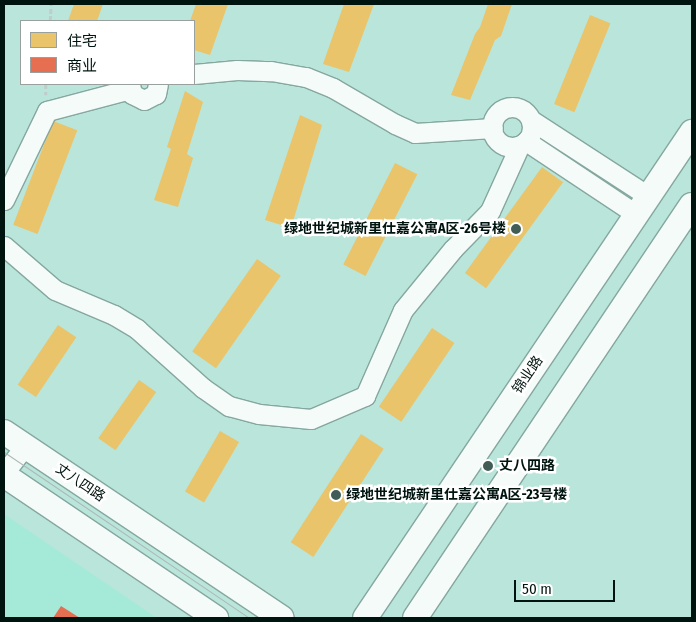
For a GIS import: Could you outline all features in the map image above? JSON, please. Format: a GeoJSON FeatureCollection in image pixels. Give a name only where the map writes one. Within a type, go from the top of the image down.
{"type":"FeatureCollection","features":[{"type":"Feature","properties":{"kind":"main road","name":"锦业路"},"geometry":{"type":"LineString","coordinates":[[365,618],[692,132]]}},
{"type":"Feature","properties":{"kind":"main road"},"geometry":{"type":"LineString","coordinates":[[415,618],[690,213]]}},
{"type":"Feature","properties":{"kind":"main road","name":"丈八四路"},"geometry":{"type":"LineString","coordinates":[[12,444],[282,618]]}},
{"type":"Feature","properties":{"kind":"main road"},"geometry":{"type":"LineString","coordinates":[[4,474],[216,618]]}},
{"type":"Feature","properties":{"kind":"street"},"geometry":{"type":"LineString","coordinates":[[195,74],[254,70],[306,76],[333,88],[395,124],[415,133],[493,128]]}},
{"type":"Feature","properties":{"kind":"street"},"geometry":{"type":"LineString","coordinates":[[4,200],[47,111],[130,86],[139,100],[148,100],[156,94],[158,85]]}},
{"type":"Feature","properties":{"kind":"street"},"geometry":{"type":"LineString","coordinates":[[4,246],[55,290],[114,315],[136,329],[204,388],[229,406],[259,414],[311,419],[365,396],[403,310],[446,256],[490,211],[523,143],[532,129],[526,112],[520,108],[506,108],[495,117],[493,128],[498,140],[506,146],[523,143],[642,205]]}},
{"type":"Feature","properties":{"kind":"street"},"geometry":{"type":"LineString","coordinates":[[530,120],[642,205]]}},
{"type":"Feature","properties":{"kind":"street"},"geometry":{"type":"LineString","coordinates":[[4,474],[12,444]]}},
{"type":"Feature","properties":{"kind":"path"},"geometry":{"type":"LineString","coordinates":[[50,20],[51,4]]}},
{"type":"Feature","properties":{"kind":"shaded area"},"geometry":{"type":"Polygon","coordinates":[[[4,514],[157,618],[4,618],[4,514]]]}},
{"type":"Feature","properties":{"kind":"building: 住宅"},"geometry":{"type":"Polygon","coordinates":[[[74,4],[103,4],[97,20],[68,20],[74,4]]]}},
{"type":"Feature","properties":{"kind":"building: 住宅"},"geometry":{"type":"Polygon","coordinates":[[[196,4],[228,4],[210,55],[195,50],[195,20],[190,20],[196,4]]]}},
{"type":"Feature","properties":{"kind":"building: 住宅"},"geometry":{"type":"Polygon","coordinates":[[[344,4],[374,4],[349,72],[323,64],[344,4]]]}},
{"type":"Feature","properties":{"kind":"building: 住宅"},"geometry":{"type":"Polygon","coordinates":[[[488,4],[512,4],[501,36],[495,40],[470,100],[451,95],[475,34],[480,27],[488,4]]]}},
{"type":"Feature","properties":{"kind":"building: 住宅"},"geometry":{"type":"Polygon","coordinates":[[[590,15],[610,23],[574,112],[554,104],[590,15]]]}},
{"type":"Feature","properties":{"kind":"building: 住宅"},"geometry":{"type":"Polygon","coordinates":[[[185,91],[203,102],[187,154],[193,158],[178,207],[154,200],[171,149],[167,147],[185,91]]]}},
{"type":"Feature","properties":{"kind":"building: 住宅"},"geometry":{"type":"Polygon","coordinates":[[[300,115],[322,125],[291,228],[265,220],[300,115]]]}},
{"type":"Feature","properties":{"kind":"building: 住宅"},"geometry":{"type":"Polygon","coordinates":[[[53,121],[77,130],[37,234],[13,225],[53,121]]]}},
{"type":"Feature","properties":{"kind":"building: 住宅"},"geometry":{"type":"Polygon","coordinates":[[[395,163],[417,174],[366,276],[343,265],[395,163]]]}},
{"type":"Feature","properties":{"kind":"building: 住宅","name":"绿地世纪城新里仕嘉公寓A区-26号楼"},"geometry":{"type":"Polygon","coordinates":[[[542,167],[563,182],[486,288],[465,273],[542,167]]]}},
{"type":"Feature","properties":{"kind":"building: 住宅"},"geometry":{"type":"Polygon","coordinates":[[[257,259],[281,276],[216,368],[192,352],[257,259]]]}},
{"type":"Feature","properties":{"kind":"building: 住宅"},"geometry":{"type":"Polygon","coordinates":[[[58,325],[76,337],[36,397],[18,385],[58,325]]]}},
{"type":"Feature","properties":{"kind":"building: 住宅"},"geometry":{"type":"Polygon","coordinates":[[[432,328],[454,343],[401,422],[379,407],[432,328]]]}},
{"type":"Feature","properties":{"kind":"building: 住宅"},"geometry":{"type":"Polygon","coordinates":[[[139,380],[156,392],[115,450],[98,438],[139,380]]]}},
{"type":"Feature","properties":{"kind":"building: 住宅"},"geometry":{"type":"Polygon","coordinates":[[[220,431],[239,442],[204,503],[185,492],[220,431]]]}},
{"type":"Feature","properties":{"kind":"building: 住宅","name":"绿地世纪城新里仕嘉公寓A区-23号楼"},"geometry":{"type":"Polygon","coordinates":[[[361,434],[384,449],[313,557],[291,542],[361,434]]]}},
{"type":"Feature","properties":{"kind":"building: 商业"},"geometry":{"type":"Polygon","coordinates":[[[61,606],[80,618],[53,618],[61,606]]]}},
{"type":"Feature","properties":{"kind":"tram line"},"geometry":{"type":"LineString","coordinates":[[4,452],[249,618]]}},
{"type":"Feature","properties":{"kind":"place","name":"绿地世纪城新里仕嘉公寓A区-26号楼"},"geometry":{"type":"Point","coordinates":[516,229]}},
{"type":"Feature","properties":{"kind":"place","name":"丈八四路"},"geometry":{"type":"Point","coordinates":[488,466]}},
{"type":"Feature","properties":{"kind":"place","name":"绿地世纪城新里仕嘉公寓A区-23号楼"},"geometry":{"type":"Point","coordinates":[336,495]}}]}
